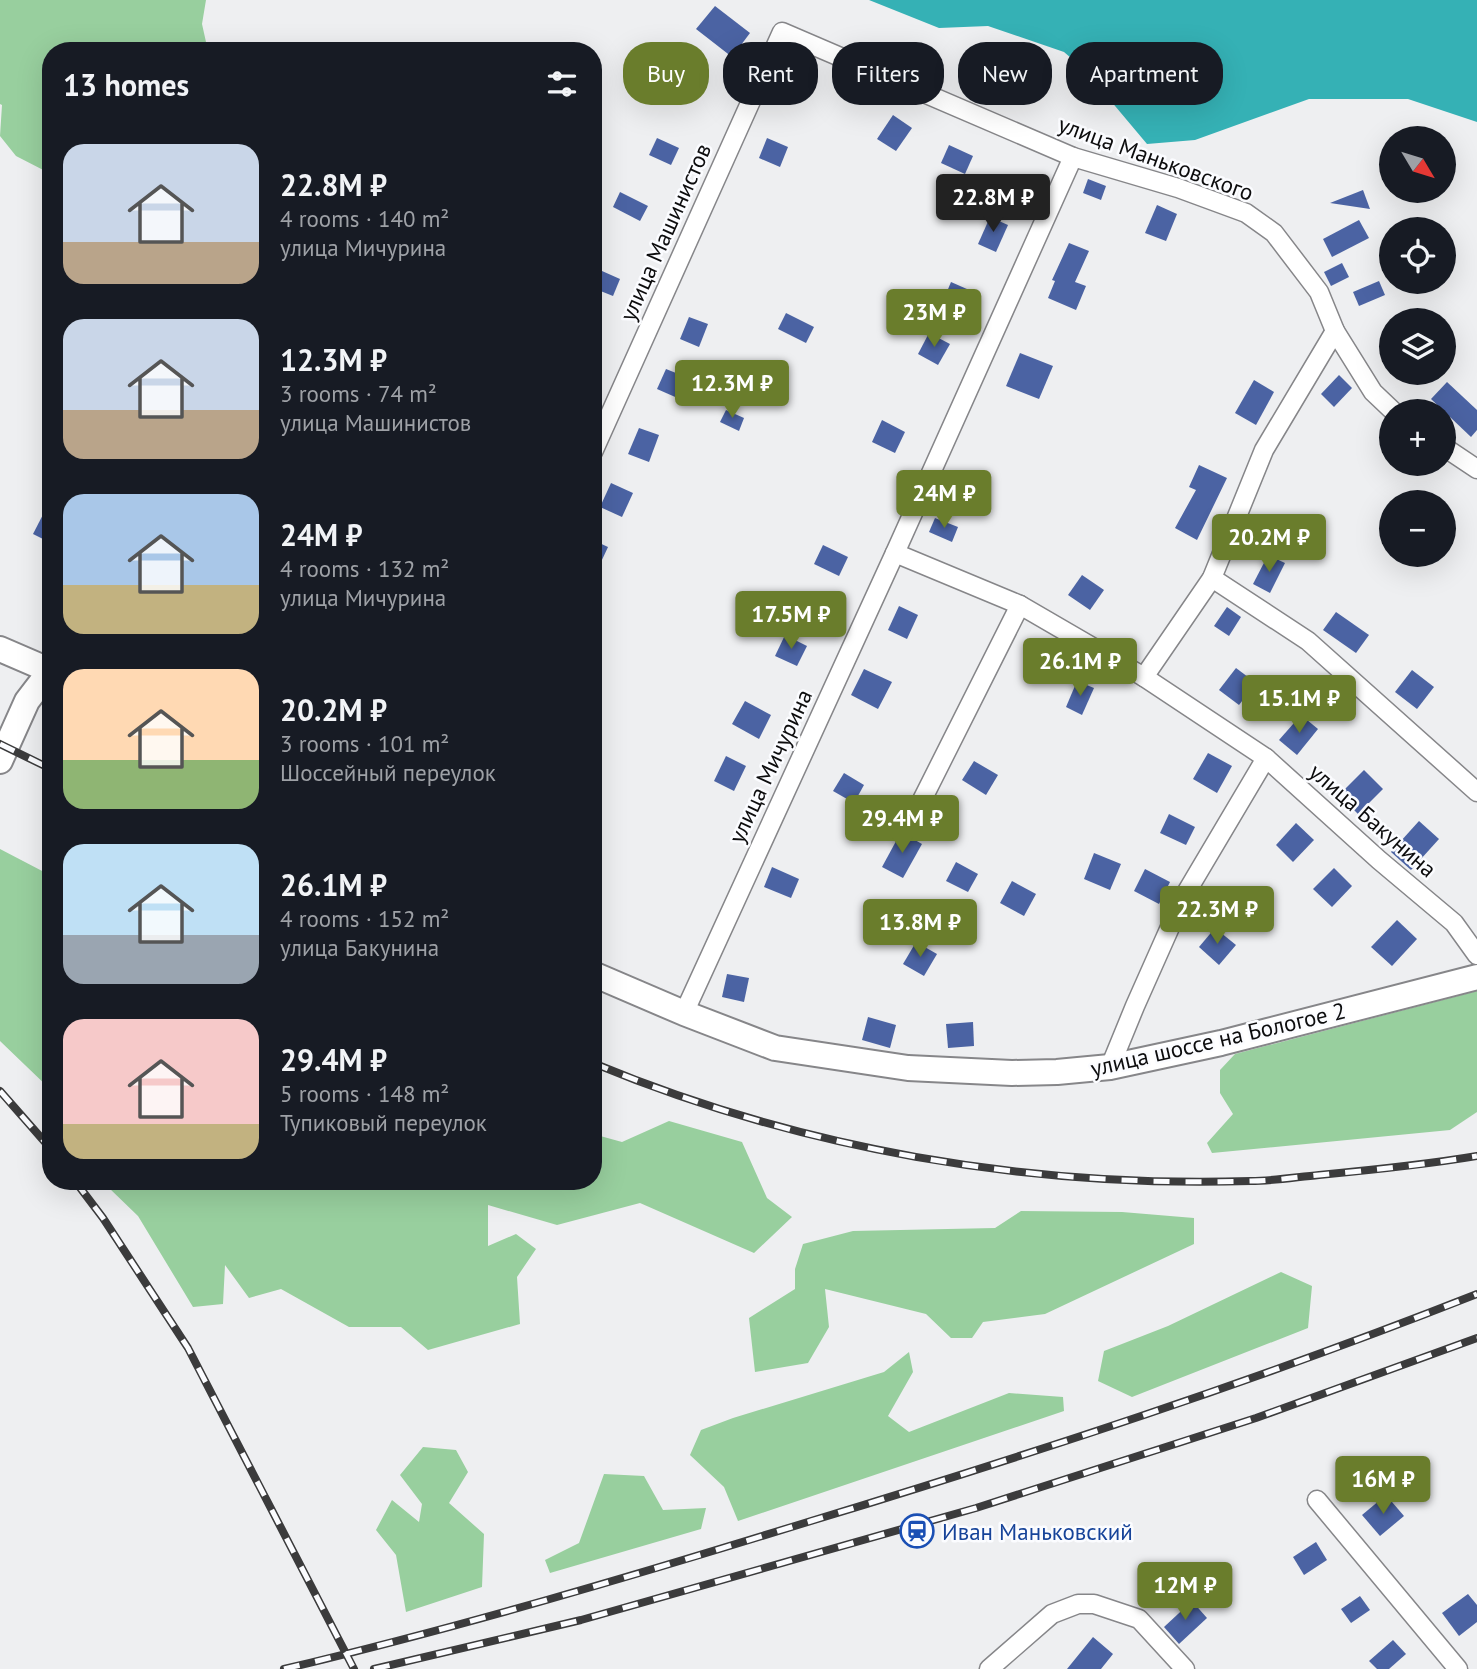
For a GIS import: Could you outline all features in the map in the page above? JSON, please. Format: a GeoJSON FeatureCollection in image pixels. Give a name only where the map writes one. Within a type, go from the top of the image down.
{"type":"FeatureCollection","features":[{"type":"Feature","properties":{"kind":"street","name":"улица Маньковского"},"geometry":{"type":"LineString","coordinates":[[782,32],[1073,157],[1178,188],[1246,213],[1274,233],[1319,292],[1335,331],[1373,392],[1380,399]]}},
{"type":"Feature","properties":{"kind":"street","name":"улица Машинистов"},"geometry":{"type":"LineString","coordinates":[[602,432],[782,32]]}},
{"type":"Feature","properties":{"kind":"street","name":"улица Мичурина"},"geometry":{"type":"LineString","coordinates":[[684,1013],[1073,157]]}},
{"type":"Feature","properties":{"kind":"street"},"geometry":{"type":"LineString","coordinates":[[1144,677],[1212,578],[1264,450],[1335,331]]}},
{"type":"Feature","properties":{"kind":"street"},"geometry":{"type":"LineString","coordinates":[[1456,455],[1477,469]]}},
{"type":"Feature","properties":{"kind":"street","name":"улица Бакунина"},"geometry":{"type":"LineString","coordinates":[[895,553],[1020,605],[1144,677],[1266,758],[1378,860],[1454,923],[1477,956]]}},
{"type":"Feature","properties":{"kind":"street"},"geometry":{"type":"LineString","coordinates":[[1212,578],[1308,641],[1477,792]]}},
{"type":"Feature","properties":{"kind":"street"},"geometry":{"type":"LineString","coordinates":[[911,824],[1020,605]]}},
{"type":"Feature","properties":{"kind":"street"},"geometry":{"type":"LineString","coordinates":[[0,649],[42,667]]}},
{"type":"Feature","properties":{"kind":"street"},"geometry":{"type":"LineString","coordinates":[[0,761],[27,701],[42,682]]}},
{"type":"Feature","properties":{"kind":"street"},"geometry":{"type":"LineString","coordinates":[[1110,1067],[1183,898],[1266,758]]}},
{"type":"Feature","properties":{"kind":"street","name":"улица шоссе на Бологое 2"},"geometry":{"type":"LineString","coordinates":[[602,978],[775,1048],[908,1069],[1012,1073],[1110,1067],[1221,1043],[1477,977]]}},
{"type":"Feature","properties":{"kind":"street"},"geometry":{"type":"LineString","coordinates":[[1317,1500],[1458,1669]]}},
{"type":"Feature","properties":{"kind":"street"},"geometry":{"type":"LineString","coordinates":[[989,1669],[1052,1614],[1078,1604],[1094,1604],[1139,1619],[1185,1669]]}},
{"type":"Feature","properties":{"kind":"green space"},"geometry":{"type":"Polygon","coordinates":[[[0,0],[206,0],[202,24],[206,42],[42,42],[42,169],[16,156],[0,136],[0,0]]]}},
{"type":"Feature","properties":{"kind":"green space"},"geometry":{"type":"Polygon","coordinates":[[[0,849],[42,871],[42,1081],[0,1041],[0,849]]]}},
{"type":"Feature","properties":{"kind":"green space"},"geometry":{"type":"Polygon","coordinates":[[[1477,991],[1477,1112],[1450,1130],[1212,1153],[1207,1143],[1233,1114],[1220,1093],[1220,1070],[1235,1054],[1477,991]]]}},
{"type":"Feature","properties":{"kind":"green space"},"geometry":{"type":"Polygon","coordinates":[[[669,1121],[742,1142],[767,1198],[792,1217],[754,1253],[640,1203],[557,1225],[488,1205],[488,1246],[516,1234],[536,1249],[517,1277],[520,1324],[428,1350],[401,1327],[349,1327],[281,1289],[249,1298],[225,1265],[223,1304],[193,1307],[138,1216],[111,1190],[602,1190],[602,1136],[622,1142],[669,1121]]]}},
{"type":"Feature","properties":{"kind":"green space"},"geometry":{"type":"Polygon","coordinates":[[[1021,1211],[1122,1212],[1194,1218],[1194,1244],[1045,1314],[983,1322],[972,1338],[951,1338],[926,1314],[825,1289],[829,1327],[808,1363],[755,1372],[749,1318],[795,1289],[795,1269],[803,1244],[853,1231],[995,1228],[1021,1211]]]}},
{"type":"Feature","properties":{"kind":"green space"},"geometry":{"type":"Polygon","coordinates":[[[1281,1272],[1312,1286],[1308,1328],[1132,1397],[1098,1381],[1104,1351],[1168,1326],[1281,1272]]]}},
{"type":"Feature","properties":{"kind":"green space"},"geometry":{"type":"Polygon","coordinates":[[[909,1352],[913,1372],[888,1416],[909,1432],[1009,1393],[1063,1397],[1064,1411],[738,1521],[724,1487],[690,1455],[701,1430],[884,1372],[909,1352]]]}},
{"type":"Feature","properties":{"kind":"green space"},"geometry":{"type":"Polygon","coordinates":[[[423,1447],[456,1450],[468,1472],[449,1503],[484,1534],[482,1587],[406,1612],[396,1555],[376,1530],[392,1500],[419,1522],[422,1504],[400,1475],[423,1447]]]}},
{"type":"Feature","properties":{"kind":"green space"},"geometry":{"type":"Polygon","coordinates":[[[604,1474],[644,1476],[663,1510],[706,1508],[701,1529],[550,1573],[545,1560],[579,1543],[604,1474]]]}},
{"type":"Feature","properties":{"kind":"water"},"geometry":{"type":"Polygon","coordinates":[[[869,0],[1477,0],[1477,122],[1408,99],[1309,99],[1195,140],[1147,144],[1114,105],[1223,105],[1223,42],[1066,42],[1066,54],[1052,48],[1052,42],[1035,42],[988,26],[939,28],[869,0]]]}},
{"type":"Feature","properties":{"kind":"building"},"geometry":{"type":"Polygon","coordinates":[[[715,6],[750,33],[743,42],[723,42],[723,50],[696,29],[715,6]]]}},
{"type":"Feature","properties":{"kind":"building"},"geometry":{"type":"Polygon","coordinates":[[[893,115],[912,128],[896,151],[877,139],[893,115]]]}},
{"type":"Feature","properties":{"kind":"building"},"geometry":{"type":"Polygon","coordinates":[[[657,138],[679,148],[671,165],[649,155],[657,138]]]}},
{"type":"Feature","properties":{"kind":"building"},"geometry":{"type":"Polygon","coordinates":[[[767,138],[788,147],[780,167],[759,158],[767,138]]]}},
{"type":"Feature","properties":{"kind":"building"},"geometry":{"type":"Polygon","coordinates":[[[949,145],[973,156],[965,174],[941,163],[949,145]]]}},
{"type":"Feature","properties":{"kind":"building"},"geometry":{"type":"Polygon","coordinates":[[[1088,179],[1106,186],[1101,200],[1083,193],[1088,179]]]}},
{"type":"Feature","properties":{"kind":"building"},"geometry":{"type":"Polygon","coordinates":[[[1363,190],[1370,209],[1330,203],[1363,190]]]}},
{"type":"Feature","properties":{"kind":"building"},"geometry":{"type":"Polygon","coordinates":[[[620,192],[648,206],[640,221],[613,207],[620,192]]]}},
{"type":"Feature","properties":{"kind":"building"},"geometry":{"type":"Polygon","coordinates":[[[1157,205],[1177,214],[1166,241],[1145,233],[1157,205]]]}},
{"type":"Feature","properties":{"kind":"building"},"geometry":{"type":"Polygon","coordinates":[[[990,217],[1008,225],[996,252],[978,244],[990,217]]]}},
{"type":"Feature","properties":{"kind":"building"},"geometry":{"type":"Polygon","coordinates":[[[1359,220],[1369,238],[1332,257],[1323,239],[1359,220]]]}},
{"type":"Feature","properties":{"kind":"building"},"geometry":{"type":"Polygon","coordinates":[[[1069,243],[1089,251],[1075,282],[1086,286],[1076,310],[1048,298],[1055,281],[1052,280],[1069,243]]]}},
{"type":"Feature","properties":{"kind":"building"},"geometry":{"type":"Polygon","coordinates":[[[1342,263],[1349,277],[1331,286],[1324,272],[1342,263]]]}},
{"type":"Feature","properties":{"kind":"building"},"geometry":{"type":"Polygon","coordinates":[[[602,271],[620,279],[613,296],[602,292],[602,271]]]}},
{"type":"Feature","properties":{"kind":"building"},"geometry":{"type":"Polygon","coordinates":[[[1379,281],[1379,294],[1385,295],[1359,306],[1353,292],[1379,281]]]}},
{"type":"Feature","properties":{"kind":"building"},"geometry":{"type":"Polygon","coordinates":[[[951,282],[976,293],[966,316],[941,306],[951,282]]]}},
{"type":"Feature","properties":{"kind":"building"},"geometry":{"type":"Polygon","coordinates":[[[786,313],[814,327],[806,343],[778,329],[786,313]]]}},
{"type":"Feature","properties":{"kind":"building"},"geometry":{"type":"Polygon","coordinates":[[[689,317],[708,324],[699,347],[680,339],[689,317]]]}},
{"type":"Feature","properties":{"kind":"building"},"geometry":{"type":"Polygon","coordinates":[[[929,333],[950,344],[938,365],[918,354],[929,333]]]}},
{"type":"Feature","properties":{"kind":"building"},"geometry":{"type":"Polygon","coordinates":[[[1020,353],[1053,366],[1039,399],[1006,386],[1020,353]]]}},
{"type":"Feature","properties":{"kind":"building"},"geometry":{"type":"Polygon","coordinates":[[[666,369],[691,379],[682,400],[657,389],[666,369]]]}},
{"type":"Feature","properties":{"kind":"building"},"geometry":{"type":"Polygon","coordinates":[[[1339,375],[1352,388],[1334,407],[1321,394],[1339,375]]]}},
{"type":"Feature","properties":{"kind":"building"},"geometry":{"type":"Polygon","coordinates":[[[1254,380],[1274,392],[1256,425],[1235,413],[1254,380]]]}},
{"type":"Feature","properties":{"kind":"building"},"geometry":{"type":"Polygon","coordinates":[[[1444,385],[1450,385],[1477,410],[1477,430],[1471,437],[1456,423],[1456,399],[1431,399],[1444,385]]]}},
{"type":"Feature","properties":{"kind":"building"},"geometry":{"type":"Polygon","coordinates":[[[726,410],[744,418],[739,431],[720,422],[726,410]]]}},
{"type":"Feature","properties":{"kind":"building"},"geometry":{"type":"Polygon","coordinates":[[[882,420],[905,432],[895,453],[872,442],[882,420]]]}},
{"type":"Feature","properties":{"kind":"building"},"geometry":{"type":"Polygon","coordinates":[[[639,428],[659,435],[649,462],[628,454],[639,428]]]}},
{"type":"Feature","properties":{"kind":"building"},"geometry":{"type":"Polygon","coordinates":[[[1199,465],[1227,478],[1197,540],[1175,528],[1196,490],[1189,487],[1199,465]]]}},
{"type":"Feature","properties":{"kind":"building"},"geometry":{"type":"Polygon","coordinates":[[[611,483],[633,493],[622,517],[602,508],[611,483]]]}},
{"type":"Feature","properties":{"kind":"building"},"geometry":{"type":"Polygon","coordinates":[[[42,516],[42,538],[33,534],[42,516]]]}},
{"type":"Feature","properties":{"kind":"building"},"geometry":{"type":"Polygon","coordinates":[[[935,518],[958,527],[952,542],[929,532],[935,518]]]}},
{"type":"Feature","properties":{"kind":"building"},"geometry":{"type":"Polygon","coordinates":[[[602,544],[608,547],[602,560],[602,544]]]}},
{"type":"Feature","properties":{"kind":"building"},"geometry":{"type":"Polygon","coordinates":[[[823,545],[848,557],[839,576],[814,564],[823,545]]]}},
{"type":"Feature","properties":{"kind":"building"},"geometry":{"type":"Polygon","coordinates":[[[1268,555],[1285,563],[1270,593],[1253,584],[1268,555]]]}},
{"type":"Feature","properties":{"kind":"building"},"geometry":{"type":"Polygon","coordinates":[[[1082,575],[1104,590],[1090,610],[1068,595],[1082,575]]]}},
{"type":"Feature","properties":{"kind":"building"},"geometry":{"type":"Polygon","coordinates":[[[899,606],[918,615],[907,639],[888,630],[899,606]]]}},
{"type":"Feature","properties":{"kind":"building"},"geometry":{"type":"Polygon","coordinates":[[[1227,607],[1241,617],[1229,636],[1214,626],[1227,607]]]}},
{"type":"Feature","properties":{"kind":"building"},"geometry":{"type":"Polygon","coordinates":[[[1336,612],[1369,635],[1356,653],[1323,630],[1336,612]]]}},
{"type":"Feature","properties":{"kind":"building"},"geometry":{"type":"Polygon","coordinates":[[[785,635],[807,646],[797,666],[775,656],[785,635]]]}},
{"type":"Feature","properties":{"kind":"building"},"geometry":{"type":"Polygon","coordinates":[[[1236,668],[1256,683],[1239,705],[1219,690],[1236,668]]]}},
{"type":"Feature","properties":{"kind":"building"},"geometry":{"type":"Polygon","coordinates":[[[864,669],[892,682],[878,709],[851,695],[864,669]]]}},
{"type":"Feature","properties":{"kind":"building"},"geometry":{"type":"Polygon","coordinates":[[[1412,670],[1434,687],[1417,709],[1395,692],[1412,670]]]}},
{"type":"Feature","properties":{"kind":"building"},"geometry":{"type":"Polygon","coordinates":[[[1077,681],[1094,688],[1082,715],[1066,707],[1077,681]]]}},
{"type":"Feature","properties":{"kind":"building"},"geometry":{"type":"Polygon","coordinates":[[[745,701],[771,715],[759,739],[732,724],[745,701]]]}},
{"type":"Feature","properties":{"kind":"building"},"geometry":{"type":"Polygon","coordinates":[[[1301,715],[1318,729],[1297,755],[1279,740],[1301,715]]]}},
{"type":"Feature","properties":{"kind":"building"},"geometry":{"type":"Polygon","coordinates":[[[1208,753],[1232,766],[1217,793],[1193,779],[1208,753]]]}},
{"type":"Feature","properties":{"kind":"building"},"geometry":{"type":"Polygon","coordinates":[[[726,756],[746,766],[734,791],[714,781],[726,756]]]}},
{"type":"Feature","properties":{"kind":"building"},"geometry":{"type":"Polygon","coordinates":[[[974,761],[998,775],[986,795],[962,780],[974,761]]]}},
{"type":"Feature","properties":{"kind":"building"},"geometry":{"type":"Polygon","coordinates":[[[1364,770],[1383,789],[1358,814],[1339,795],[1364,770]]]}},
{"type":"Feature","properties":{"kind":"building"},"geometry":{"type":"Polygon","coordinates":[[[844,773],[864,785],[854,803],[833,791],[844,773]]]}},
{"type":"Feature","properties":{"kind":"building"},"geometry":{"type":"Polygon","coordinates":[[[1169,814],[1195,827],[1186,845],[1160,833],[1169,814]]]}},
{"type":"Feature","properties":{"kind":"building"},"geometry":{"type":"Polygon","coordinates":[[[1419,821],[1439,839],[1411,870],[1391,852],[1419,821]]]}},
{"type":"Feature","properties":{"kind":"building"},"geometry":{"type":"Polygon","coordinates":[[[1296,823],[1314,840],[1293,862],[1276,845],[1296,823]]]}},
{"type":"Feature","properties":{"kind":"building"},"geometry":{"type":"Polygon","coordinates":[[[901,832],[922,844],[903,878],[882,867],[901,832]]]}},
{"type":"Feature","properties":{"kind":"building"},"geometry":{"type":"Polygon","coordinates":[[[1094,853],[1121,864],[1110,890],[1084,879],[1094,853]]]}},
{"type":"Feature","properties":{"kind":"building"},"geometry":{"type":"Polygon","coordinates":[[[956,862],[978,874],[968,892],[946,881],[956,862]]]}},
{"type":"Feature","properties":{"kind":"building"},"geometry":{"type":"Polygon","coordinates":[[[772,867],[799,879],[791,898],[764,887],[772,867]]]}},
{"type":"Feature","properties":{"kind":"building"},"geometry":{"type":"Polygon","coordinates":[[[1334,868],[1352,886],[1332,907],[1313,889],[1334,868]]]}},
{"type":"Feature","properties":{"kind":"building"},"geometry":{"type":"Polygon","coordinates":[[[1145,869],[1170,882],[1159,904],[1134,891],[1145,869]]]}},
{"type":"Feature","properties":{"kind":"building"},"geometry":{"type":"Polygon","coordinates":[[[1012,881],[1036,894],[1024,916],[1000,903],[1012,881]]]}},
{"type":"Feature","properties":{"kind":"building"},"geometry":{"type":"Polygon","coordinates":[[[1397,920],[1417,939],[1392,966],[1371,947],[1397,920]]]}},
{"type":"Feature","properties":{"kind":"building"},"geometry":{"type":"Polygon","coordinates":[[[1215,928],[1236,945],[1219,965],[1199,947],[1215,928]]]}},
{"type":"Feature","properties":{"kind":"building"},"geometry":{"type":"Polygon","coordinates":[[[916,942],[937,954],[924,976],[903,964],[916,942]]]}},
{"type":"Feature","properties":{"kind":"building"},"geometry":{"type":"Polygon","coordinates":[[[727,974],[749,978],[744,1002],[722,997],[727,974]]]}},
{"type":"Feature","properties":{"kind":"building"},"geometry":{"type":"Polygon","coordinates":[[[868,1017],[896,1025],[890,1048],[862,1040],[868,1017]]]}},
{"type":"Feature","properties":{"kind":"building"},"geometry":{"type":"Polygon","coordinates":[[[973,1022],[974,1046],[948,1048],[946,1024],[973,1022]]]}},
{"type":"Feature","properties":{"kind":"building"},"geometry":{"type":"Polygon","coordinates":[[[1386,1495],[1404,1516],[1380,1536],[1362,1515],[1386,1495]]]}},
{"type":"Feature","properties":{"kind":"building"},"geometry":{"type":"Polygon","coordinates":[[[1316,1542],[1327,1560],[1304,1575],[1293,1557],[1316,1542]]]}},
{"type":"Feature","properties":{"kind":"building"},"geometry":{"type":"Polygon","coordinates":[[[1468,1594],[1477,1605],[1477,1622],[1459,1636],[1442,1613],[1468,1594]]]}},
{"type":"Feature","properties":{"kind":"building"},"geometry":{"type":"Polygon","coordinates":[[[1360,1596],[1370,1610],[1351,1623],[1341,1609],[1360,1596]]]}},
{"type":"Feature","properties":{"kind":"building"},"geometry":{"type":"Polygon","coordinates":[[[1192,1601],[1207,1618],[1179,1644],[1164,1627],[1192,1601]]]}},
{"type":"Feature","properties":{"kind":"building"},"geometry":{"type":"Polygon","coordinates":[[[1093,1637],[1113,1654],[1101,1669],[1067,1669],[1093,1637]]]}},
{"type":"Feature","properties":{"kind":"building"},"geometry":{"type":"Polygon","coordinates":[[[1393,1640],[1406,1654],[1389,1669],[1377,1669],[1369,1661],[1393,1640]]]}},
{"type":"Feature","properties":{"kind":"railway"},"geometry":{"type":"LineString","coordinates":[[0,744],[42,765]]}},
{"type":"Feature","properties":{"kind":"railway"},"geometry":{"type":"LineString","coordinates":[[602,1066],[752,1119],[833,1140],[916,1157],[1083,1178],[1259,1181],[1477,1156]]}},
{"type":"Feature","properties":{"kind":"railway"},"geometry":{"type":"LineString","coordinates":[[0,1091],[42,1139]]}},
{"type":"Feature","properties":{"kind":"railway"},"geometry":{"type":"LineString","coordinates":[[82,1190],[188,1348],[354,1669]]}},
{"type":"Feature","properties":{"kind":"railway"},"geometry":{"type":"LineString","coordinates":[[284,1669],[548,1600],[979,1469],[1230,1386],[1477,1294]]}},
{"type":"Feature","properties":{"kind":"railway"},"geometry":{"type":"LineString","coordinates":[[374,1669],[581,1620],[976,1508],[1256,1418],[1477,1338]]}},
{"type":"Feature","properties":{"kind":"place","name":"Иван Маньковский"},"geometry":{"type":"Point","coordinates":[917,1531]}}]}
